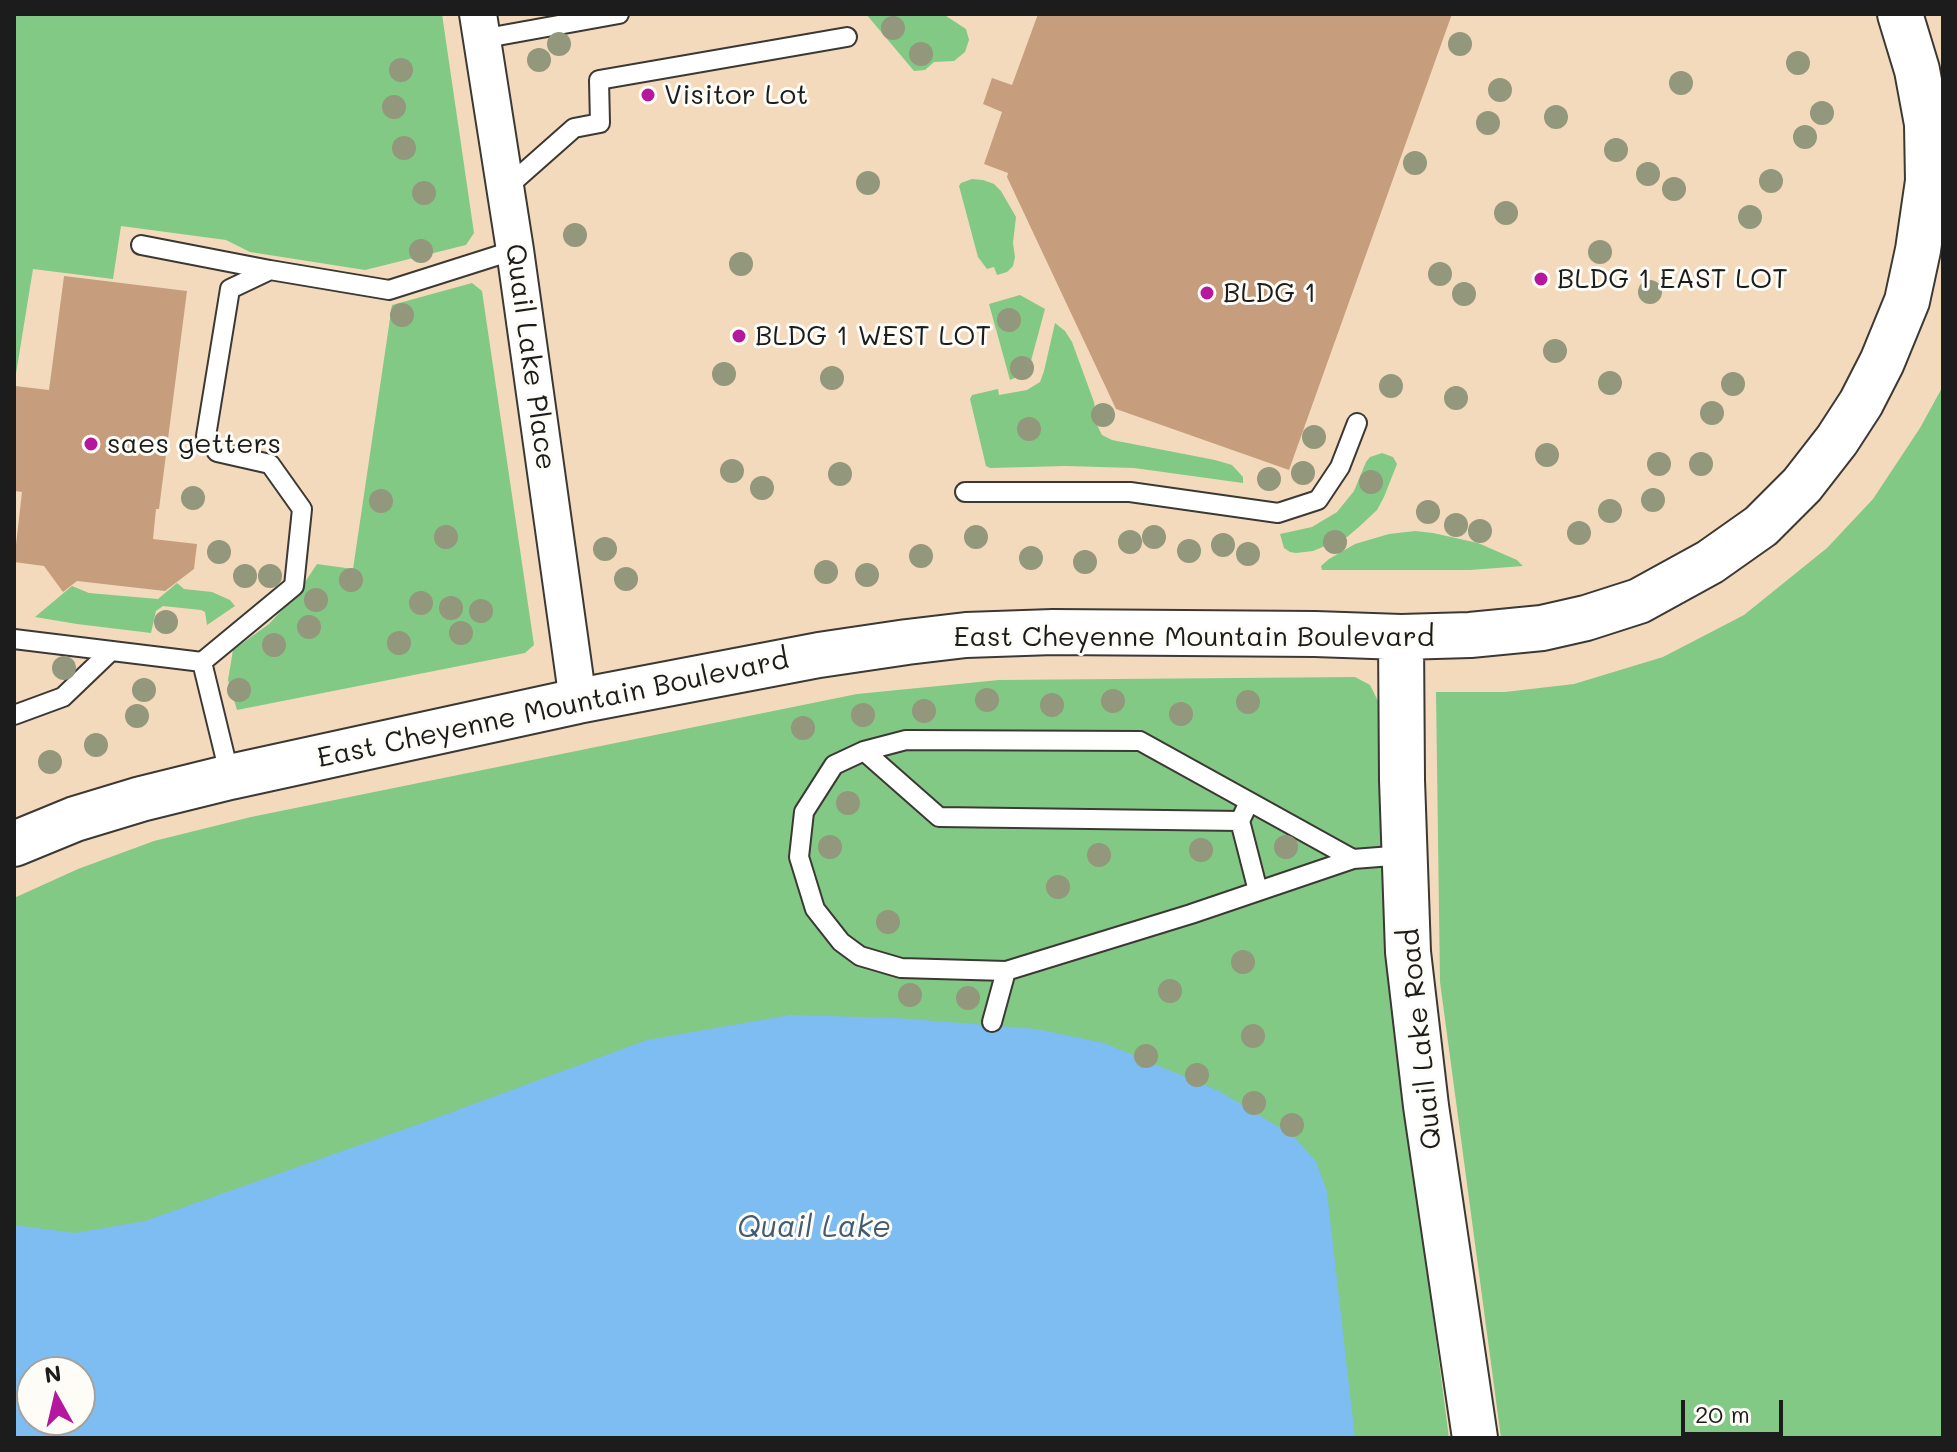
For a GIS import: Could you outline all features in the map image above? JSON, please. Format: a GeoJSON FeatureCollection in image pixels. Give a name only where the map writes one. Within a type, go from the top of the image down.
{"type":"FeatureCollection","features":[{"type":"Feature","properties":{"kind":"street","name":"East Cheyenne Mountain Boulevard"},"geometry":{"type":"LineString","coordinates":[[14,844],[75,819],[230,777],[578,701],[819,655],[966,635],[1068,632],[1401,637],[1470,635],[1542,628],[1639,601],[1710,562],[1761,526],[1802,485],[1837,440],[1882,362],[1907,301],[1928,181],[1930,68],[1900,14]]}},
{"type":"Feature","properties":{"kind":"street","name":"Quail Lake Place"},"geometry":{"type":"LineString","coordinates":[[480,27],[515,250],[578,701]]}},
{"type":"Feature","properties":{"kind":"street","name":"Quail Lake Road"},"geometry":{"type":"LineString","coordinates":[[1401,637],[1408,952],[1426,1106],[1475,1438]]}},
{"type":"Feature","properties":{"kind":"lane"},"geometry":{"type":"LineString","coordinates":[[480,27],[619,14]]}},
{"type":"Feature","properties":{"kind":"lane"},"geometry":{"type":"LineString","coordinates":[[505,189],[574,128],[600,123],[599,80],[847,37]]}},
{"type":"Feature","properties":{"kind":"lane"},"geometry":{"type":"LineString","coordinates":[[141,245],[389,290],[515,250]]}},
{"type":"Feature","properties":{"kind":"lane"},"geometry":{"type":"LineString","coordinates":[[14,639],[202,662],[294,586],[302,509],[270,464],[217,452],[206,436],[230,289],[270,270]]}},
{"type":"Feature","properties":{"kind":"lane"},"geometry":{"type":"LineString","coordinates":[[965,492],[1130,492],[1278,513],[1318,500],[1340,467],[1357,423]]}},
{"type":"Feature","properties":{"kind":"lane"},"geometry":{"type":"LineString","coordinates":[[14,715],[63,697],[111,651]]}},
{"type":"Feature","properties":{"kind":"lane"},"geometry":{"type":"LineString","coordinates":[[202,662],[230,777]]}},
{"type":"Feature","properties":{"kind":"lane"},"geometry":{"type":"LineString","coordinates":[[1353,859],[1140,741],[906,740],[864,751],[834,765],[804,812],[799,857],[815,909],[841,942],[860,956],[901,968],[1006,971],[1191,914],[1353,859],[1405,855]]}},
{"type":"Feature","properties":{"kind":"lane"},"geometry":{"type":"LineString","coordinates":[[864,751],[939,817],[1240,821]]}},
{"type":"Feature","properties":{"kind":"lane"},"geometry":{"type":"LineString","coordinates":[[1249,802],[1240,821],[1258,891]]}},
{"type":"Feature","properties":{"kind":"lane"},"geometry":{"type":"LineString","coordinates":[[992,1022],[1006,971]]}},
{"type":"Feature","properties":{"kind":"green space"},"geometry":{"type":"Polygon","coordinates":[[[14,14],[442,14],[474,233],[466,245],[365,270],[250,252],[226,240],[121,226],[113,279],[33,269],[14,386],[14,14]]]}},
{"type":"Feature","properties":{"kind":"green space"},"geometry":{"type":"Polygon","coordinates":[[[866,14],[943,14],[966,29],[969,40],[965,52],[954,61],[934,62],[925,70],[914,71],[866,14]]]}},
{"type":"Feature","properties":{"kind":"green space"},"geometry":{"type":"Polygon","coordinates":[[[972,179],[994,184],[1016,217],[1015,257],[1013,266],[1007,272],[997,275],[994,267],[987,269],[978,257],[959,186],[972,179]]]}},
{"type":"Feature","properties":{"kind":"green space"},"geometry":{"type":"Polygon","coordinates":[[[472,283],[482,291],[534,645],[525,653],[237,710],[228,680],[233,650],[269,624],[297,594],[317,564],[353,569],[392,305],[472,283]]]}},
{"type":"Feature","properties":{"kind":"green space"},"geometry":{"type":"Polygon","coordinates":[[[1020,295],[1045,309],[1028,372],[1010,380],[989,304],[1020,295]]]}},
{"type":"Feature","properties":{"kind":"green space"},"geometry":{"type":"Polygon","coordinates":[[[1055,323],[1072,342],[1094,402],[1097,425],[1102,435],[1112,440],[1232,465],[1243,477],[1243,483],[1134,468],[986,466],[970,399],[972,395],[998,389],[999,395],[1027,390],[1040,382],[1055,323]]]}},
{"type":"Feature","properties":{"kind":"green space"},"geometry":{"type":"Polygon","coordinates":[[[1943,386],[1943,1438],[1501,1438],[1440,982],[1436,692],[1505,692],[1574,684],[1663,657],[1744,615],[1827,548],[1873,499],[1920,428],[1943,386]]]}},
{"type":"Feature","properties":{"kind":"green space"},"geometry":{"type":"Polygon","coordinates":[[[1382,453],[1393,457],[1397,464],[1377,510],[1347,537],[1313,551],[1296,553],[1284,548],[1280,534],[1312,527],[1337,512],[1354,491],[1366,462],[1382,453]]]}},
{"type":"Feature","properties":{"kind":"green space"},"geometry":{"type":"Polygon","coordinates":[[[1415,531],[1478,543],[1517,560],[1523,566],[1470,570],[1322,570],[1321,566],[1329,559],[1355,544],[1389,534],[1415,531]]]}},
{"type":"Feature","properties":{"kind":"green space"},"geometry":{"type":"Polygon","coordinates":[[[177,583],[184,589],[212,592],[230,600],[235,606],[207,625],[205,612],[201,610],[163,606],[156,611],[151,633],[35,617],[72,586],[89,593],[158,599],[177,583]]]}},
{"type":"Feature","properties":{"kind":"green space"},"geometry":{"type":"Polygon","coordinates":[[[1355,677],[1370,685],[1380,705],[1390,987],[1449,1438],[14,1438],[14,898],[78,869],[154,841],[251,817],[857,694],[999,680],[1355,677]]]}},
{"type":"Feature","properties":{"kind":"water","name":"Quail Lake"},"geometry":{"type":"Polygon","coordinates":[[[790,1015],[897,1018],[1037,1029],[1104,1043],[1219,1091],[1292,1135],[1316,1161],[1327,1192],[1355,1438],[14,1438],[14,1225],[75,1233],[145,1221],[647,1040],[790,1015]]]}},
{"type":"Feature","properties":{"kind":"building","name":"BLDG 1"},"geometry":{"type":"Polygon","coordinates":[[[1038,14],[1452,14],[1289,470],[1116,409],[1007,177],[1008,173],[984,164],[1002,112],[983,104],[992,78],[1012,85],[1038,14]]]}},
{"type":"Feature","properties":{"kind":"building","name":"saes getters"},"geometry":{"type":"Polygon","coordinates":[[[64,276],[187,291],[153,539],[197,544],[194,569],[165,591],[77,581],[63,592],[44,566],[14,562],[22,492],[14,491],[15,386],[49,390],[64,276]]]}},
{"type":"Feature","properties":{"kind":"place","name":"Visitor Lot"},"geometry":{"type":"Point","coordinates":[648,95]}},
{"type":"Feature","properties":{"kind":"place","name":"BLDG 1 EAST LOT"},"geometry":{"type":"Point","coordinates":[1541,279]}},
{"type":"Feature","properties":{"kind":"place","name":"BLDG 1"},"geometry":{"type":"Point","coordinates":[1207,293]}},
{"type":"Feature","properties":{"kind":"place","name":"BLDG 1 WEST LOT"},"geometry":{"type":"Point","coordinates":[739,336]}},
{"type":"Feature","properties":{"kind":"place","name":"saes getters"},"geometry":{"type":"Point","coordinates":[91,444]}}]}
